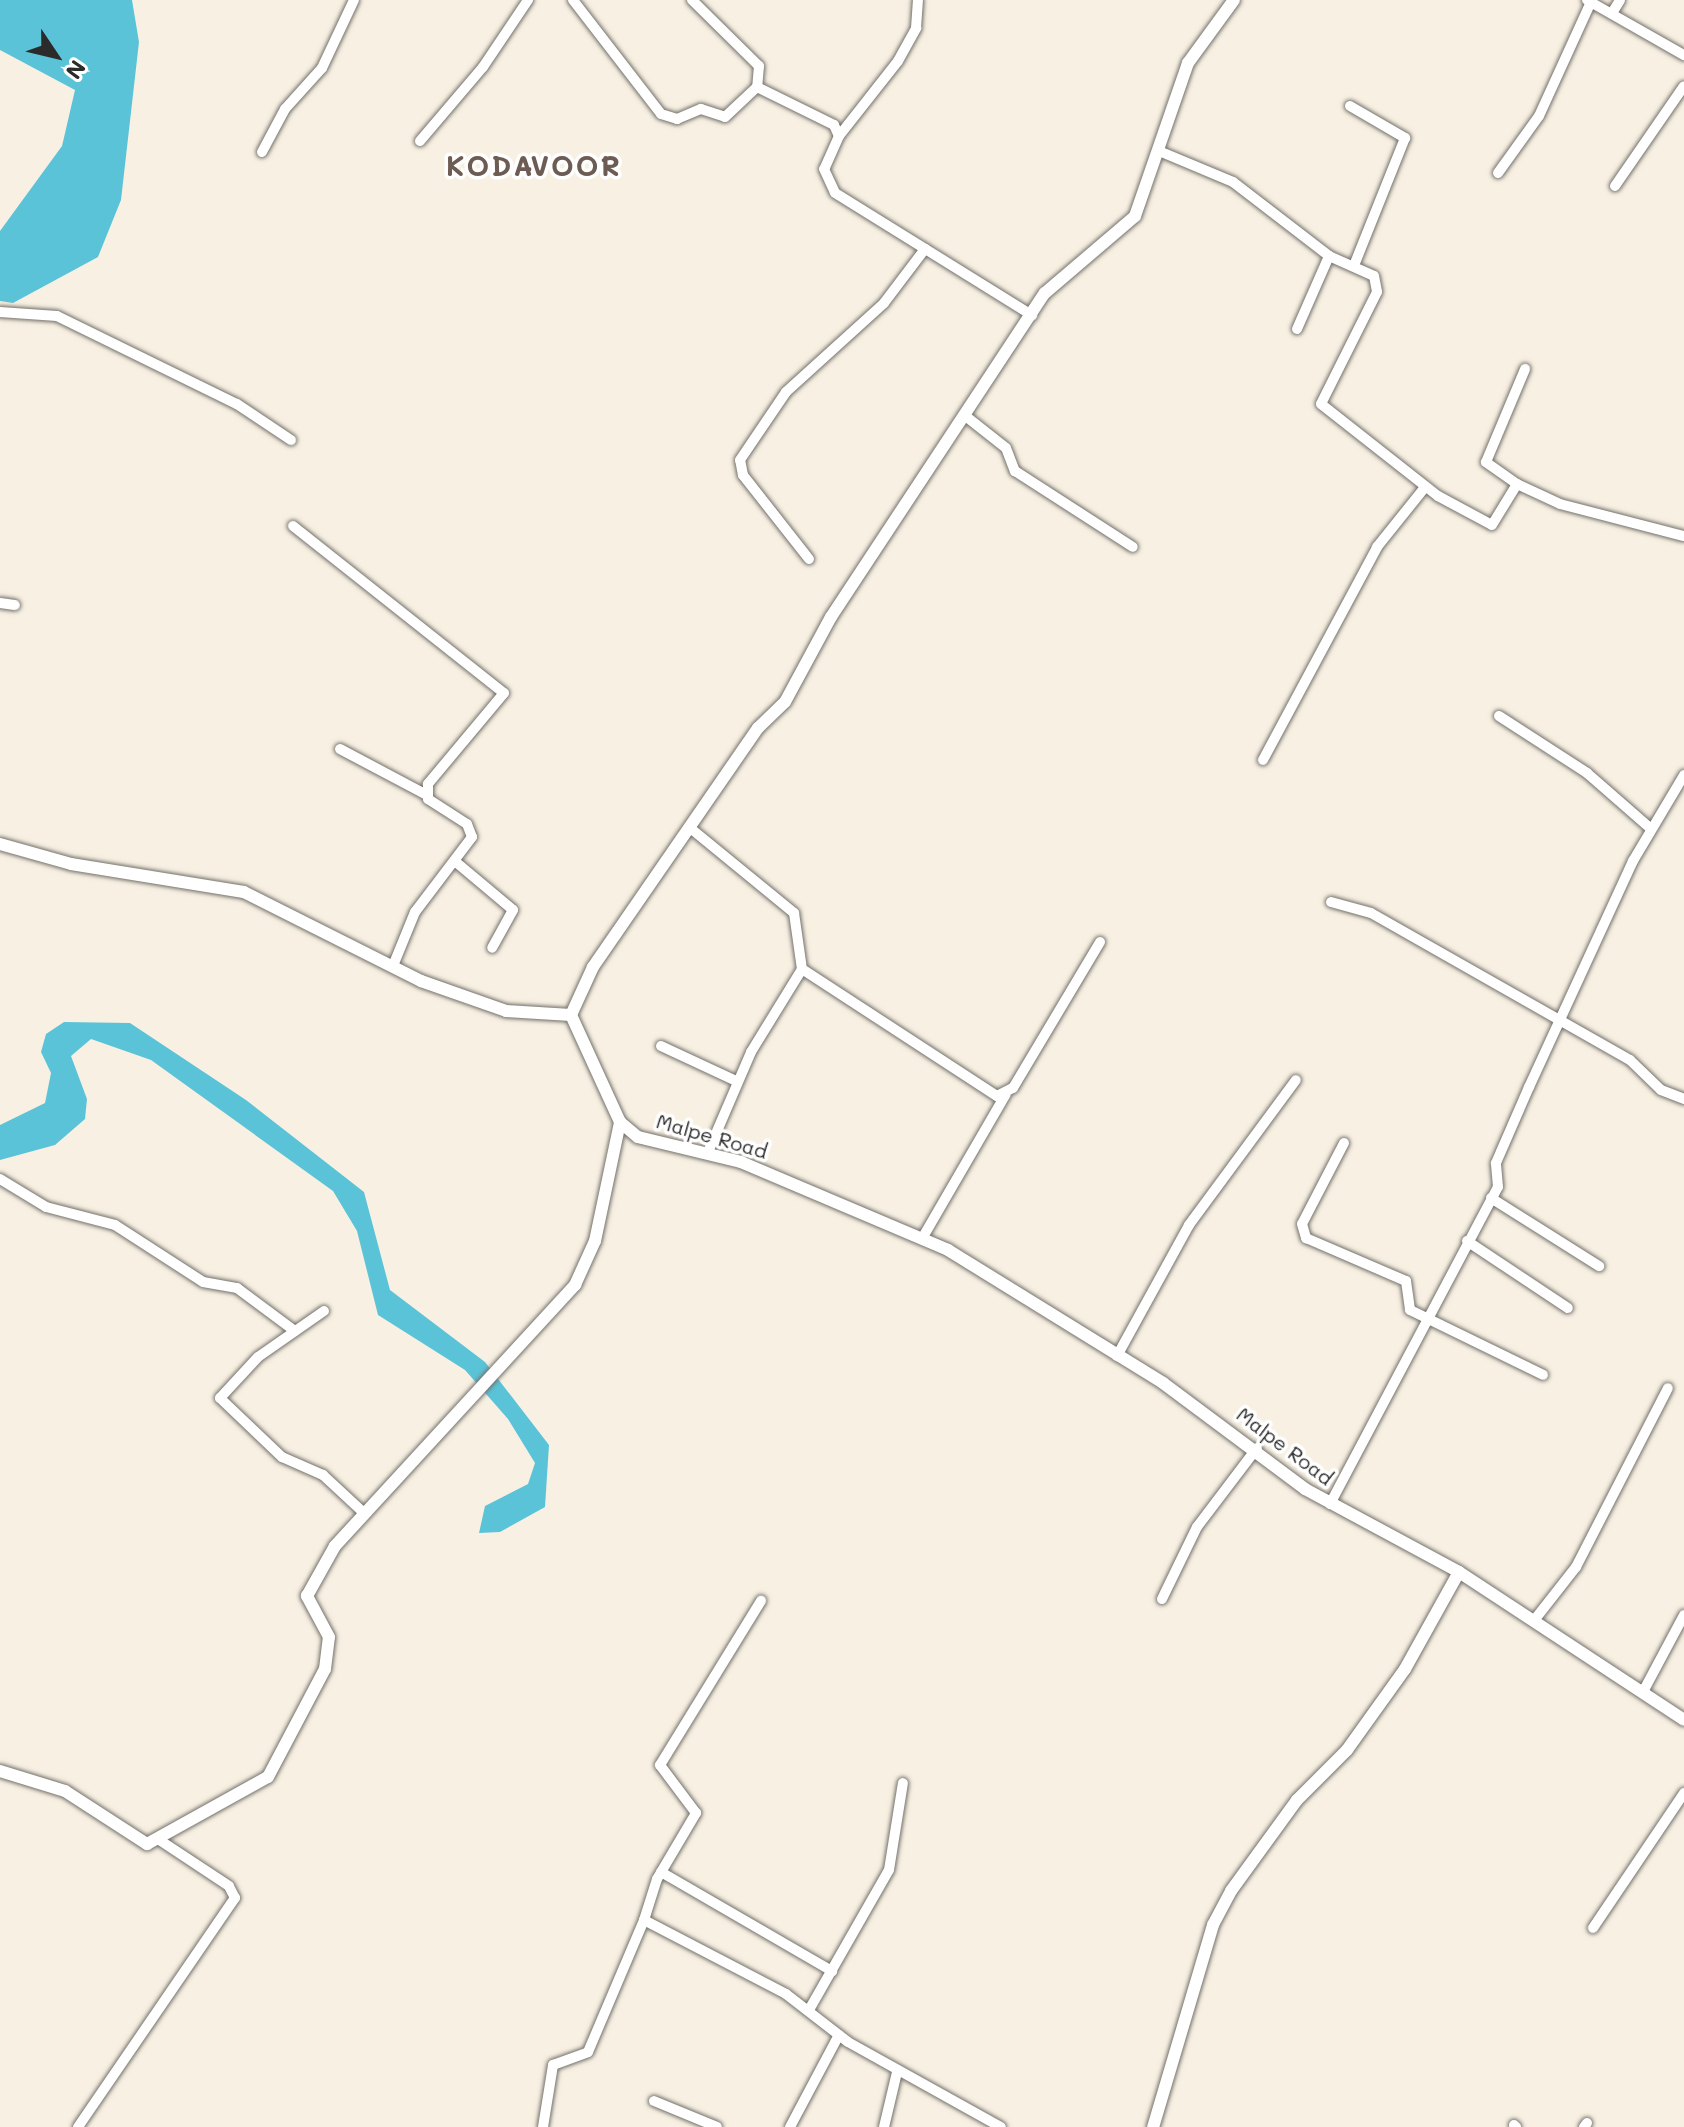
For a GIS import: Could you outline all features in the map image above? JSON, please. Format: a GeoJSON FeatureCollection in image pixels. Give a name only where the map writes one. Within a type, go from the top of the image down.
{"type":"FeatureCollection","features":[{"type":"Feature","properties":{"kind":"street"},"geometry":{"type":"LineString","coordinates":[[262,152],[285,109],[322,68],[354,0]]}},
{"type":"Feature","properties":{"kind":"street"},"geometry":{"type":"LineString","coordinates":[[420,141],[483,67],[528,0]]}},
{"type":"Feature","properties":{"kind":"street"},"geometry":{"type":"LineString","coordinates":[[573,0],[661,114],[677,119],[701,109],[725,117],[757,87],[759,66],[692,0]]}},
{"type":"Feature","properties":{"kind":"street"},"geometry":{"type":"LineString","coordinates":[[918,0],[916,28],[898,61],[839,136],[824,169],[826,182],[925,249],[1032,315]]}},
{"type":"Feature","properties":{"kind":"street"},"geometry":{"type":"LineString","coordinates":[[0,1771],[65,1791],[147,1844],[268,1777],[325,1669],[329,1637],[307,1596],[335,1546],[504,1366],[575,1285],[595,1241],[620,1122],[571,1015],[593,967],[758,728],[785,702],[831,617],[968,418],[1032,315],[1097,242],[1135,216],[1188,63],[1234,0]]}},
{"type":"Feature","properties":{"kind":"street"},"geometry":{"type":"LineString","coordinates":[[1612,13],[1620,0]]}},
{"type":"Feature","properties":{"kind":"street"},"geometry":{"type":"LineString","coordinates":[[1498,173],[1539,116],[1589,1],[1684,55]]}},
{"type":"Feature","properties":{"kind":"street"},"geometry":{"type":"LineString","coordinates":[[1615,186],[1684,86]]}},
{"type":"Feature","properties":{"kind":"street"},"geometry":{"type":"LineString","coordinates":[[757,87],[834,125],[839,136]]}},
{"type":"Feature","properties":{"kind":"street"},"geometry":{"type":"LineString","coordinates":[[1350,106],[1405,138],[1355,263]]}},
{"type":"Feature","properties":{"kind":"street"},"geometry":{"type":"LineString","coordinates":[[1159,151],[1233,182],[1329,256],[1355,263],[1374,276],[1377,292],[1321,404],[1425,487],[1486,525],[1497,521],[1517,484]]}},
{"type":"Feature","properties":{"kind":"street"},"geometry":{"type":"LineString","coordinates":[[809,559],[743,475],[740,460],[786,392],[884,303],[925,249]]}},
{"type":"Feature","properties":{"kind":"street"},"geometry":{"type":"LineString","coordinates":[[1297,329],[1329,256]]}},
{"type":"Feature","properties":{"kind":"street"},"geometry":{"type":"LineString","coordinates":[[0,312],[57,316],[237,404],[291,440]]}},
{"type":"Feature","properties":{"kind":"street"},"geometry":{"type":"LineString","coordinates":[[1525,369],[1486,462],[1517,484],[1560,504],[1684,536]]}},
{"type":"Feature","properties":{"kind":"street"},"geometry":{"type":"LineString","coordinates":[[968,418],[1006,448],[1015,471],[1133,547]]}},
{"type":"Feature","properties":{"kind":"street"},"geometry":{"type":"LineString","coordinates":[[1263,760],[1377,547],[1425,487]]}},
{"type":"Feature","properties":{"kind":"street"},"geometry":{"type":"LineString","coordinates":[[293,526],[504,693],[428,784],[427,795]]}},
{"type":"Feature","properties":{"kind":"street"},"geometry":{"type":"LineString","coordinates":[[0,603],[15,605]]}},
{"type":"Feature","properties":{"kind":"street"},"geometry":{"type":"LineString","coordinates":[[1499,716],[1587,773],[1650,828]]}},
{"type":"Feature","properties":{"kind":"street"},"geometry":{"type":"LineString","coordinates":[[340,749],[427,795],[471,830],[457,863],[415,912],[393,966]]}},
{"type":"Feature","properties":{"kind":"street"},"geometry":{"type":"LineString","coordinates":[[1330,1504],[1424,1315],[1491,1198],[1501,1173],[1496,1163],[1560,1019],[1650,828],[1684,775]]}},
{"type":"Feature","properties":{"kind":"street"},"geometry":{"type":"LineString","coordinates":[[689,827],[794,913],[802,969],[736,1081],[708,1152]]}},
{"type":"Feature","properties":{"kind":"street"},"geometry":{"type":"LineString","coordinates":[[0,844],[71,864],[244,892],[393,966],[506,1011],[571,1015]]}},
{"type":"Feature","properties":{"kind":"street"},"geometry":{"type":"LineString","coordinates":[[457,863],[513,910],[492,948]]}},
{"type":"Feature","properties":{"kind":"street"},"geometry":{"type":"LineString","coordinates":[[1331,902],[1371,913],[1560,1019],[1684,1099]]}},
{"type":"Feature","properties":{"kind":"street"},"geometry":{"type":"LineString","coordinates":[[923,1237],[1006,1094],[1100,942]]}},
{"type":"Feature","properties":{"kind":"street"},"geometry":{"type":"LineString","coordinates":[[802,969],[997,1096],[1006,1094]]}},
{"type":"Feature","properties":{"kind":"street"},"geometry":{"type":"LineString","coordinates":[[661,1046],[736,1081]]}},
{"type":"Feature","properties":{"kind":"street"},"geometry":{"type":"LineString","coordinates":[[1117,1356],[1189,1225],[1296,1080]]}},
{"type":"Feature","properties":{"kind":"street","name":"Malpe Road"},"geometry":{"type":"LineString","coordinates":[[620,1122],[638,1137],[708,1152],[923,1237],[1117,1356],[1257,1448],[1330,1504],[1459,1572],[1536,1618],[1683,1715]]}},
{"type":"Feature","properties":{"kind":"street"},"geometry":{"type":"LineString","coordinates":[[1344,1143],[1303,1232],[1406,1281],[1407,1306],[1543,1375]]}},
{"type":"Feature","properties":{"kind":"street"},"geometry":{"type":"LineString","coordinates":[[0,1179],[46,1207],[115,1225],[203,1282],[237,1288],[295,1331]]}},
{"type":"Feature","properties":{"kind":"street"},"geometry":{"type":"LineString","coordinates":[[1491,1198],[1599,1266]]}},
{"type":"Feature","properties":{"kind":"street"},"geometry":{"type":"LineString","coordinates":[[1467,1241],[1568,1308]]}},
{"type":"Feature","properties":{"kind":"street"},"geometry":{"type":"LineString","coordinates":[[324,1311],[295,1331],[220,1398],[282,1457],[319,1472],[365,1514]]}},
{"type":"Feature","properties":{"kind":"street"},"geometry":{"type":"LineString","coordinates":[[1536,1618],[1576,1567],[1668,1388]]}},
{"type":"Feature","properties":{"kind":"street"},"geometry":{"type":"LineString","coordinates":[[1162,1599],[1197,1527],[1257,1448]]}},
{"type":"Feature","properties":{"kind":"street"},"geometry":{"type":"LineString","coordinates":[[1153,2127],[1213,1925],[1231,1891],[1297,1800],[1347,1750],[1405,1669],[1459,1572]]}},
{"type":"Feature","properties":{"kind":"street"},"geometry":{"type":"LineString","coordinates":[[543,2127],[553,2065],[588,2052],[661,1872],[696,1813],[660,1765],[761,1601]]}},
{"type":"Feature","properties":{"kind":"street"},"geometry":{"type":"LineString","coordinates":[[1644,1690],[1684,1615]]}},
{"type":"Feature","properties":{"kind":"street"},"geometry":{"type":"LineString","coordinates":[[809,2010],[892,1861],[903,1783]]}},
{"type":"Feature","properties":{"kind":"street"},"geometry":{"type":"LineString","coordinates":[[1593,1928],[1684,1793]]}},
{"type":"Feature","properties":{"kind":"street"},"geometry":{"type":"LineString","coordinates":[[78,2127],[235,1898],[229,1886],[158,1839]]}},
{"type":"Feature","properties":{"kind":"street"},"geometry":{"type":"LineString","coordinates":[[661,1872],[832,1971]]}},
{"type":"Feature","properties":{"kind":"street"},"geometry":{"type":"LineString","coordinates":[[644,1920],[809,2010],[839,2035],[897,2072],[995,2126]]}},
{"type":"Feature","properties":{"kind":"street"},"geometry":{"type":"LineString","coordinates":[[790,2127],[839,2035]]}},
{"type":"Feature","properties":{"kind":"street"},"geometry":{"type":"LineString","coordinates":[[884,2127],[897,2072]]}},
{"type":"Feature","properties":{"kind":"street"},"geometry":{"type":"LineString","coordinates":[[654,2101],[717,2127]]}},
{"type":"Feature","properties":{"kind":"water"},"geometry":{"type":"Polygon","coordinates":[[[0,0],[132,0],[139,42],[121,200],[98,257],[13,303],[0,301],[0,231],[62,146],[75,90],[0,50],[0,0]]]}},
{"type":"Feature","properties":{"kind":"water"},"geometry":{"type":"Polygon","coordinates":[[[64,1022],[130,1023],[246,1100],[364,1192],[390,1290],[485,1362],[549,1445],[545,1507],[500,1532],[479,1533],[485,1506],[528,1484],[535,1463],[508,1419],[465,1370],[378,1315],[357,1231],[333,1191],[151,1060],[91,1039],[71,1056],[87,1099],[85,1119],[55,1145],[0,1160],[0,1125],[45,1103],[51,1073],[41,1052],[46,1034],[64,1022]]]}},
{"type":"Feature","properties":{"kind":"district","name":"KODAVOOR"},"geometry":{"type":"Point","coordinates":[534,165]}}]}
